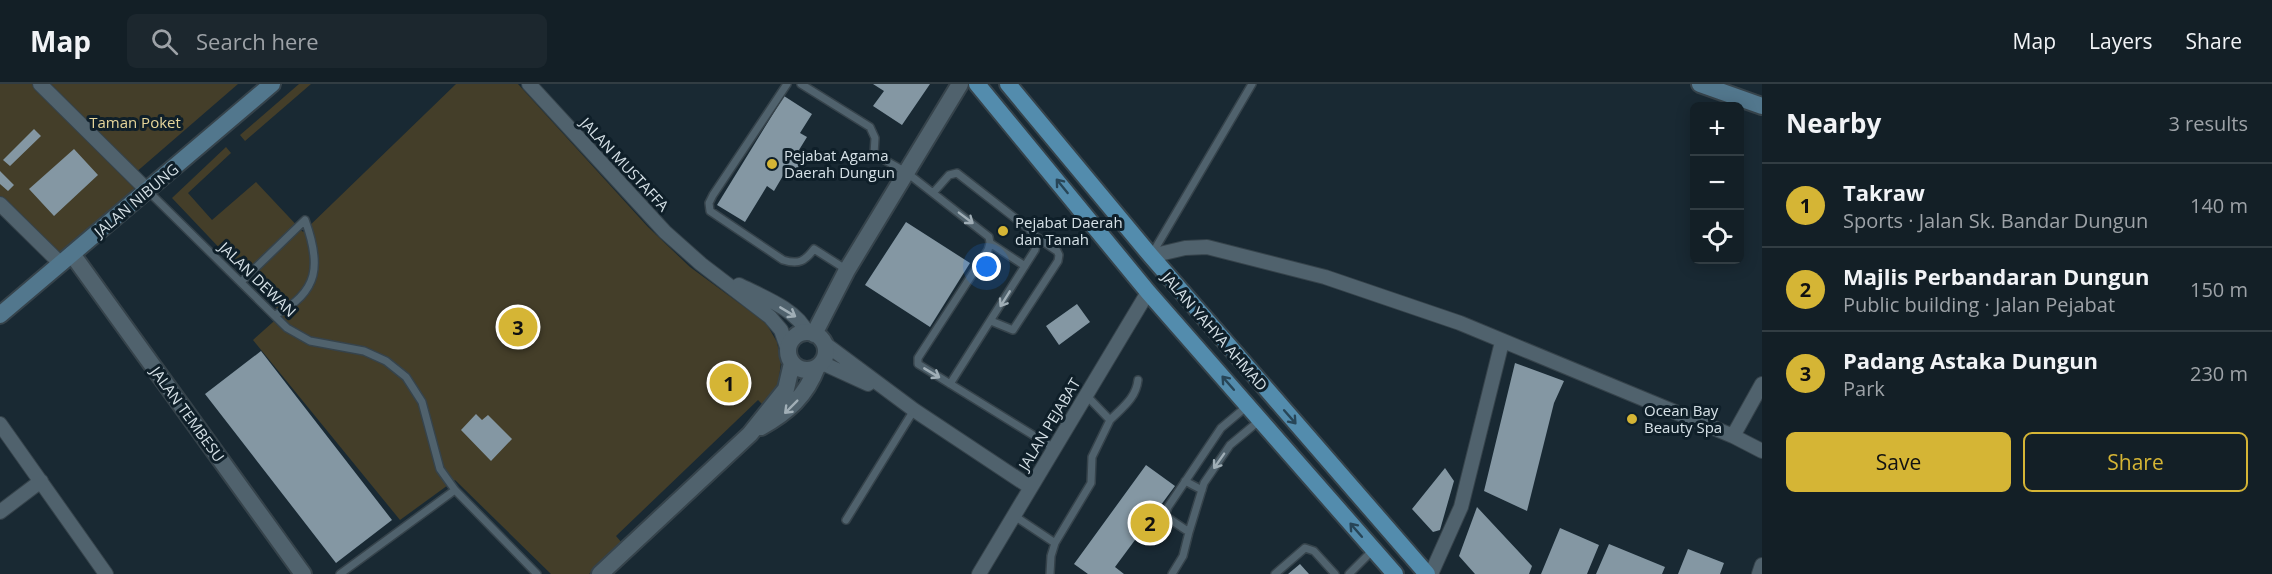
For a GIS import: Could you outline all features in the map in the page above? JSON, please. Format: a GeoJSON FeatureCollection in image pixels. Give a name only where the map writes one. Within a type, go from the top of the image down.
{"type":"FeatureCollection","features":[{"type":"Feature","properties":{"kind":"main road","name":"JALAN NIBUNG"},"geometry":{"type":"LineString","coordinates":[[0,315],[272,84]]}},
{"type":"Feature","properties":{"kind":"main road","name":"JALAN YAHYA AHMAD"},"geometry":{"type":"LineString","coordinates":[[977,84],[1149,292],[1395,574]]}},
{"type":"Feature","properties":{"kind":"main road","name":"JALAN YAHYA AHMAD"},"geometry":{"type":"LineString","coordinates":[[1008,84],[1150,256],[1429,574]]}},
{"type":"Feature","properties":{"kind":"main road"},"geometry":{"type":"LineString","coordinates":[[1700,84],[1762,106]]}},
{"type":"Feature","properties":{"kind":"street"},"geometry":{"type":"LineString","coordinates":[[40,84],[148,191]]}},
{"type":"Feature","properties":{"kind":"street","name":"JALAN MUSTAFFA"},"geometry":{"type":"LineString","coordinates":[[529,84],[665,232],[701,264],[770,317],[781,330],[790,356]]}},
{"type":"Feature","properties":{"kind":"street"},"geometry":{"type":"LineString","coordinates":[[815,336],[847,270],[960,84]]}},
{"type":"Feature","properties":{"kind":"street"},"geometry":{"type":"LineString","coordinates":[[0,204],[67,259]]}},
{"type":"Feature","properties":{"kind":"street"},"geometry":{"type":"LineString","coordinates":[[1150,256],[1196,246],[1219,249],[1325,277],[1460,323],[1733,436],[1762,451]]}},
{"type":"Feature","properties":{"kind":"street","name":"JALAN TEMBESU"},"geometry":{"type":"LineString","coordinates":[[67,259],[303,574]]}},
{"type":"Feature","properties":{"kind":"street","name":"JALAN MUSTAFFA"},"geometry":{"type":"LineString","coordinates":[[701,264],[795,315],[815,336],[894,396],[1030,487]]}},
{"type":"Feature","properties":{"kind":"street","name":"JALAN PEJABAT"},"geometry":{"type":"LineString","coordinates":[[979,574],[1149,292]]}},
{"type":"Feature","properties":{"kind":"street"},"geometry":{"type":"LineString","coordinates":[[600,574],[750,434],[786,389],[795,338],[815,336]]}},
{"type":"Feature","properties":{"kind":"street"},"geometry":{"type":"LineString","coordinates":[[750,434],[783,415],[805,392],[825,357],[815,336]]}},
{"type":"Feature","properties":{"kind":"street"},"geometry":{"type":"LineString","coordinates":[[1429,574],[1461,507],[1502,342]]}},
{"type":"Feature","properties":{"kind":"street"},"geometry":{"type":"LineString","coordinates":[[790,356],[804,370],[820,365]]}},
{"type":"Feature","properties":{"kind":"street","name":"JALAN MUSTAFFA"},"geometry":{"type":"LineString","coordinates":[[820,365],[894,396]]}},
{"type":"Feature","properties":{"kind":"street"},"geometry":{"type":"LineString","coordinates":[[1733,436],[1762,384]]}},
{"type":"Feature","properties":{"kind":"street"},"geometry":{"type":"LineString","coordinates":[[0,424],[106,574]]}},
{"type":"Feature","properties":{"kind":"street"},"geometry":{"type":"LineString","coordinates":[[0,512],[40,481]]}},
{"type":"Feature","properties":{"kind":"street"},"geometry":{"type":"LineString","coordinates":[[1759,574],[1762,565]]}},
{"type":"Feature","properties":{"kind":"lane"},"geometry":{"type":"LineString","coordinates":[[787,84],[712,195],[709,203],[710,211],[783,260],[794,264],[805,261],[814,249],[847,270]]}},
{"type":"Feature","properties":{"kind":"lane"},"geometry":{"type":"LineString","coordinates":[[801,84],[870,127],[875,138],[874,154],[906,172],[989,237],[988,250],[918,358],[918,364],[1054,448]]}},
{"type":"Feature","properties":{"kind":"lane"},"geometry":{"type":"LineString","coordinates":[[1150,256],[1252,84]]}},
{"type":"Feature","properties":{"kind":"lane"},"geometry":{"type":"LineString","coordinates":[[933,193],[949,175],[957,173],[1057,251],[1059,255],[1058,261],[1013,330],[991,321]]}},
{"type":"Feature","properties":{"kind":"lane","name":"JALAN DEWAN"},"geometry":{"type":"LineString","coordinates":[[148,191],[287,328],[310,341],[364,351],[386,361],[406,377],[422,402],[440,468],[455,490],[537,574]]}},
{"type":"Feature","properties":{"kind":"lane"},"geometry":{"type":"LineString","coordinates":[[241,282],[305,220],[313,241],[315,264],[311,282],[302,298],[292,307],[275,315]]}},
{"type":"Feature","properties":{"kind":"lane"},"geometry":{"type":"LineString","coordinates":[[950,384],[1035,250],[1035,236]]}},
{"type":"Feature","properties":{"kind":"lane"},"geometry":{"type":"LineString","coordinates":[[990,243],[1025,266]]}},
{"type":"Feature","properties":{"kind":"lane"},"geometry":{"type":"LineString","coordinates":[[1050,574],[1051,556],[1055,543],[1091,483],[1092,457],[1110,420],[1132,398],[1137,389],[1138,380]]}},
{"type":"Feature","properties":{"kind":"lane"},"geometry":{"type":"LineString","coordinates":[[1086,395],[1110,420]]}},
{"type":"Feature","properties":{"kind":"lane"},"geometry":{"type":"LineString","coordinates":[[1189,532],[1165,516],[1168,507],[1221,428],[1248,406]]}},
{"type":"Feature","properties":{"kind":"lane"},"geometry":{"type":"LineString","coordinates":[[846,520],[914,410]]}},
{"type":"Feature","properties":{"kind":"lane"},"geometry":{"type":"LineString","coordinates":[[1172,574],[1183,556],[1204,483],[1230,445],[1260,420]]}},
{"type":"Feature","properties":{"kind":"lane"},"geometry":{"type":"LineString","coordinates":[[1185,481],[1202,490]]}},
{"type":"Feature","properties":{"kind":"lane"},"geometry":{"type":"LineString","coordinates":[[340,574],[455,490]]}},
{"type":"Feature","properties":{"kind":"lane"},"geometry":{"type":"LineString","coordinates":[[1013,515],[1055,543]]}},
{"type":"Feature","properties":{"kind":"lane"},"geometry":{"type":"LineString","coordinates":[[1275,574],[1305,548],[1314,551],[1335,574]]}},
{"type":"Feature","properties":{"kind":"lane"},"geometry":{"type":"LineString","coordinates":[[1349,574],[1373,550]]}},
{"type":"Feature","properties":{"kind":"green space"},"geometry":{"type":"Polygon","coordinates":[[[0,84],[39,84],[148,191],[61,264],[0,203],[0,84]]]}},
{"type":"Feature","properties":{"kind":"green space","name":"Taman Poket"},"geometry":{"type":"Polygon","coordinates":[[[43,84],[238,84],[134,174],[43,84]]]}},
{"type":"Feature","properties":{"kind":"green space"},"geometry":{"type":"Polygon","coordinates":[[[299,84],[311,84],[245,141],[240,135],[299,84]]]}},
{"type":"Feature","properties":{"kind":"green space"},"geometry":{"type":"Polygon","coordinates":[[[456,84],[518,84],[648,227],[690,267],[766,323],[777,342],[781,361],[778,388],[764,406],[758,400],[616,536],[622,543],[589,574],[551,574],[455,480],[400,520],[253,340],[282,314],[172,198],[226,147],[231,153],[188,193],[212,220],[256,182],[303,232],[456,84]]]}},
{"type":"Feature","properties":{"kind":"building"},"geometry":{"type":"Polygon","coordinates":[[[873,84],[930,84],[902,125],[873,106],[884,91],[873,84]]]}},
{"type":"Feature","properties":{"kind":"building","name":"Pejabat Agama Daerah Dungun"},"geometry":{"type":"Polygon","coordinates":[[[784,96],[812,114],[800,133],[807,137],[799,150],[808,156],[793,180],[784,174],[774,191],[767,186],[745,222],[717,205],[784,96]]]}},
{"type":"Feature","properties":{"kind":"building"},"geometry":{"type":"Polygon","coordinates":[[[34,129],[41,136],[10,166],[3,160],[34,129]]]}},
{"type":"Feature","properties":{"kind":"building"},"geometry":{"type":"Polygon","coordinates":[[[74,149],[98,175],[54,216],[29,189],[74,149]]]}},
{"type":"Feature","properties":{"kind":"building"},"geometry":{"type":"Polygon","coordinates":[[[0,171],[14,185],[8,191],[0,184],[0,171]]]}},
{"type":"Feature","properties":{"kind":"building"},"geometry":{"type":"Polygon","coordinates":[[[906,222],[970,263],[930,327],[865,285],[906,222]]]}},
{"type":"Feature","properties":{"kind":"building"},"geometry":{"type":"Polygon","coordinates":[[[1077,304],[1090,322],[1059,345],[1046,326],[1077,304]]]}},
{"type":"Feature","properties":{"kind":"building"},"geometry":{"type":"Polygon","coordinates":[[[261,351],[392,520],[336,563],[205,394],[261,351]]]}},
{"type":"Feature","properties":{"kind":"building"},"geometry":{"type":"Polygon","coordinates":[[[1515,363],[1564,381],[1554,403],[1527,511],[1484,491],[1515,363]]]}},
{"type":"Feature","properties":{"kind":"building"},"geometry":{"type":"Polygon","coordinates":[[[476,414],[482,420],[488,415],[512,439],[491,461],[461,430],[476,414]]]}},
{"type":"Feature","properties":{"kind":"building"},"geometry":{"type":"Polygon","coordinates":[[[1146,465],[1175,486],[1115,567],[1124,574],[1088,574],[1074,564],[1146,465]]]}},
{"type":"Feature","properties":{"kind":"building"},"geometry":{"type":"Polygon","coordinates":[[[1445,468],[1454,481],[1440,530],[1433,532],[1412,509],[1445,468]]]}},
{"type":"Feature","properties":{"kind":"building"},"geometry":{"type":"Polygon","coordinates":[[[1477,507],[1532,566],[1529,574],[1475,574],[1459,556],[1477,507]]]}},
{"type":"Feature","properties":{"kind":"building"},"geometry":{"type":"Polygon","coordinates":[[[1560,528],[1599,545],[1587,574],[1541,574],[1560,528]]]}},
{"type":"Feature","properties":{"kind":"building"},"geometry":{"type":"Polygon","coordinates":[[[1609,544],[1665,567],[1662,574],[1596,574],[1609,544]]]}},
{"type":"Feature","properties":{"kind":"building"},"geometry":{"type":"Polygon","coordinates":[[[1688,549],[1724,563],[1720,574],[1678,574],[1688,549]]]}},
{"type":"Feature","properties":{"kind":"building"},"geometry":{"type":"Polygon","coordinates":[[[1300,564],[1309,574],[1288,574],[1300,564]]]}},
{"type":"Feature","properties":{"kind":"place","name":"Pejabat Agama Daerah Dungun"},"geometry":{"type":"Point","coordinates":[772,164]}},
{"type":"Feature","properties":{"kind":"place","name":"Pejabat Daerah dan Tanah"},"geometry":{"type":"Point","coordinates":[1003,231]}},
{"type":"Feature","properties":{"kind":"place","name":"Padang Astaka Dungun"},"geometry":{"type":"Point","coordinates":[518,327]}},
{"type":"Feature","properties":{"kind":"place","name":"Takraw"},"geometry":{"type":"Point","coordinates":[729,383]}},
{"type":"Feature","properties":{"kind":"place","name":"Ocean Bay Beauty Spa"},"geometry":{"type":"Point","coordinates":[1632,419]}},
{"type":"Feature","properties":{"kind":"place","name":"Majlis Perbandaran Dungun"},"geometry":{"type":"Point","coordinates":[1150,523]}}]}
